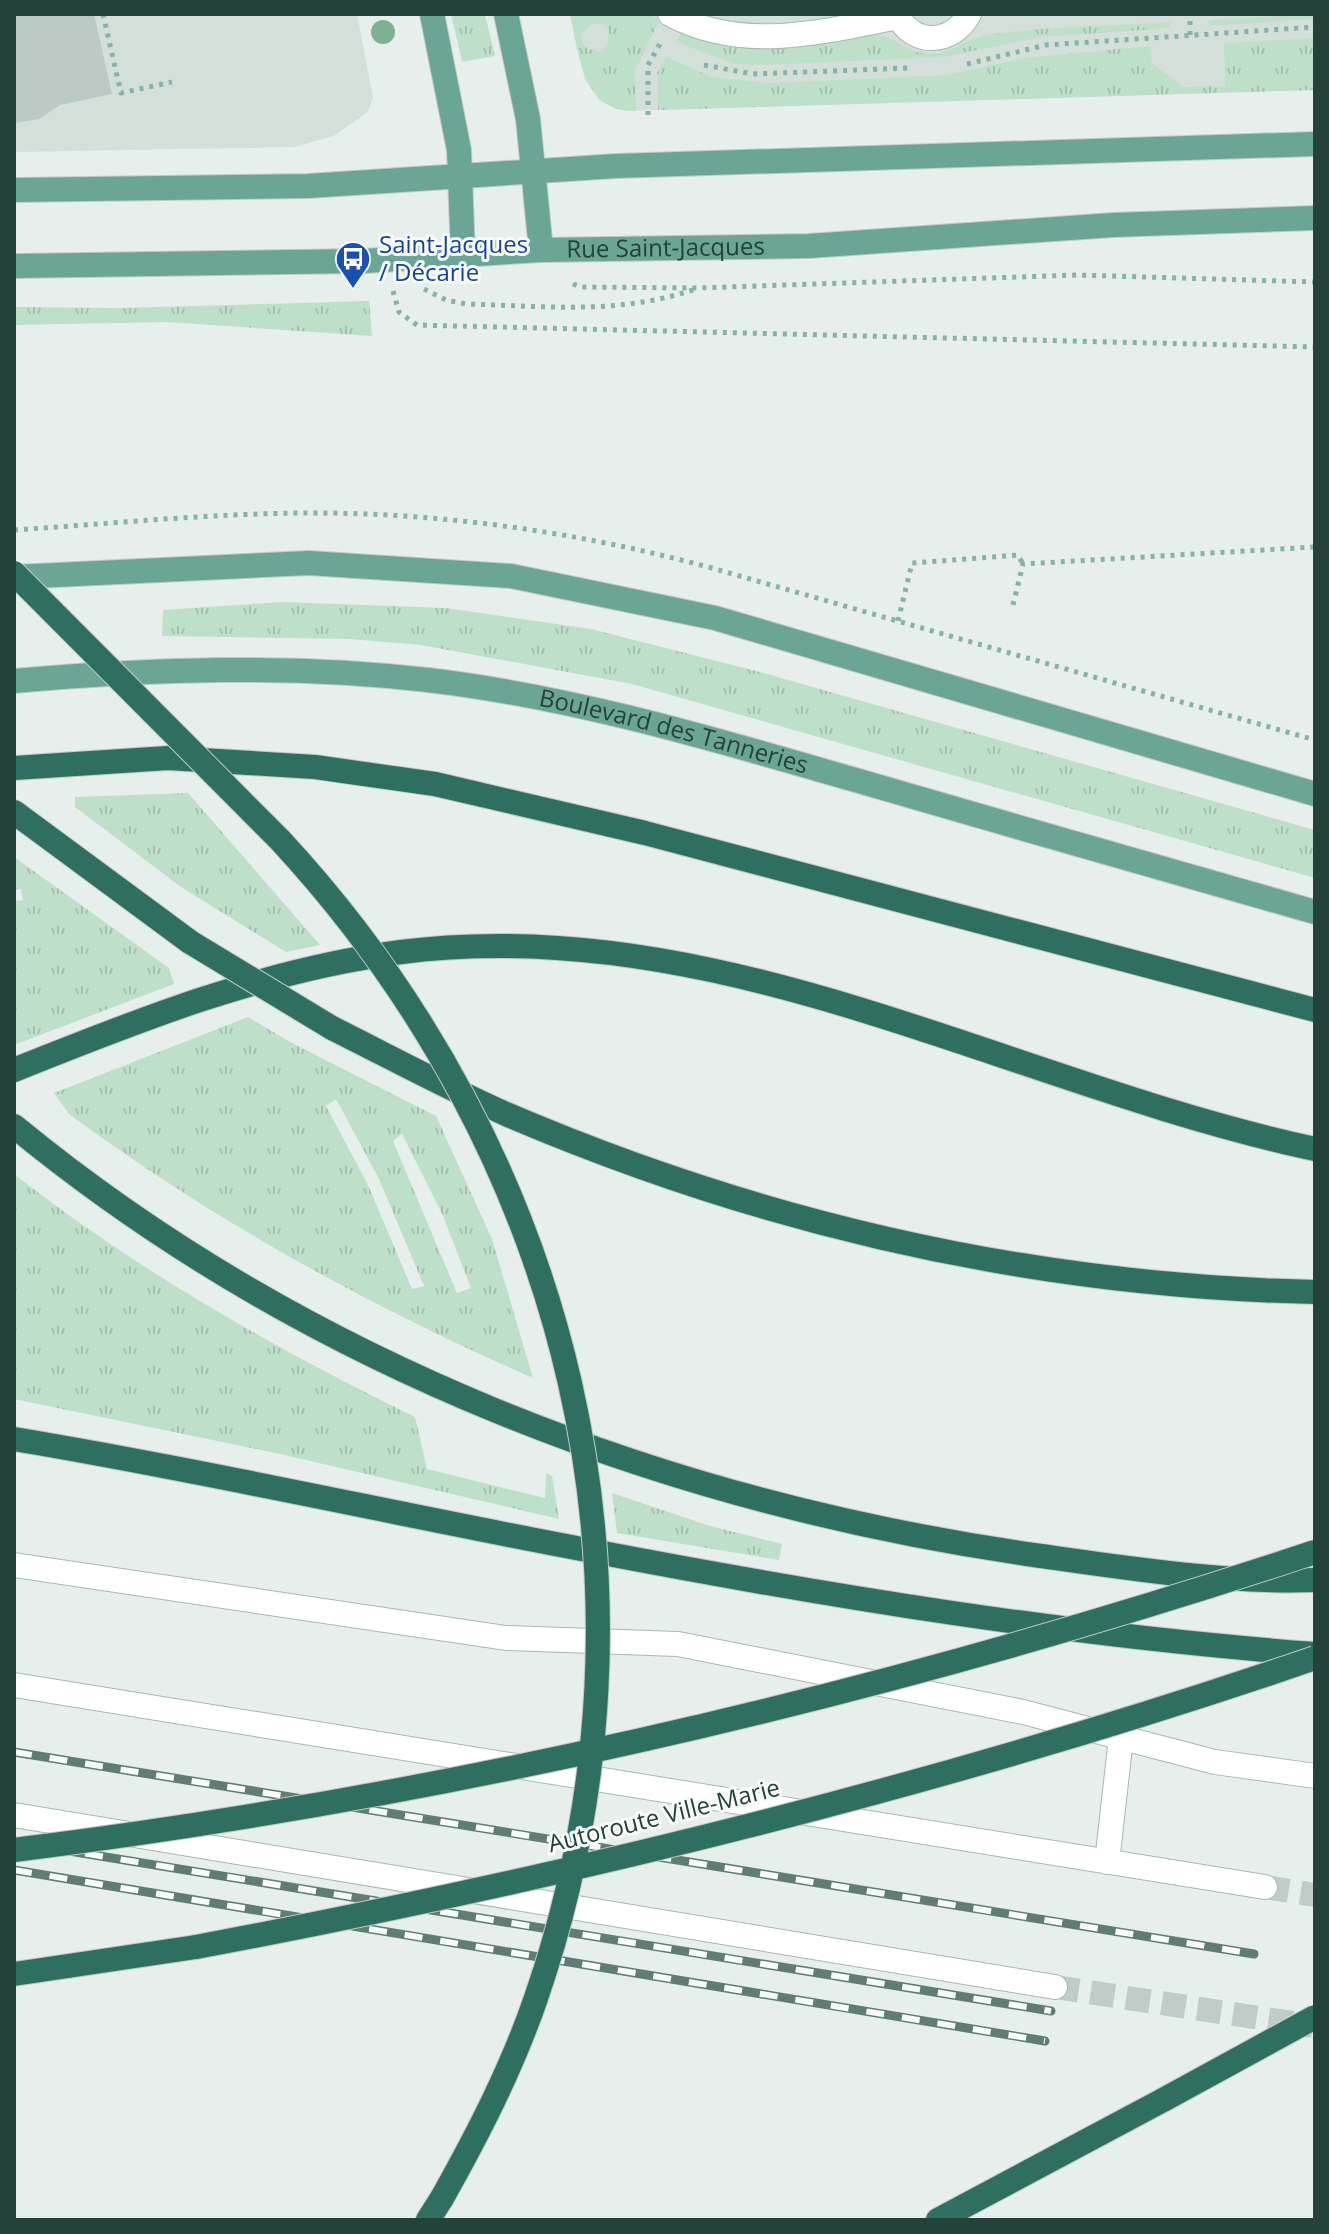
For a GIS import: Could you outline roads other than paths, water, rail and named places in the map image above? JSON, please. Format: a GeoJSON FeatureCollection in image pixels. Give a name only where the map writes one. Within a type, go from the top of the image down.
{"type":"FeatureCollection","features":[{"type":"Feature","properties":{"kind":"highway"},"geometry":{"type":"LineString","coordinates":[[14,575],[280,840],[315,878],[395,982],[451,1072],[499,1164],[533,1249],[552,1311],[577,1417],[594,1518],[600,1618],[590,1765],[576,1853],[535,2002],[496,2098],[428,2220]]}},
{"type":"Feature","properties":{"kind":"highway"},"geometry":{"type":"LineString","coordinates":[[14,768],[168,758],[315,767],[435,784],[645,833],[1315,1010]]}},
{"type":"Feature","properties":{"kind":"highway"},"geometry":{"type":"LineString","coordinates":[[23,819],[190,942],[332,1028],[504,1113],[602,1153],[692,1185],[850,1232],[986,1260],[1126,1282],[1315,1292]]}},
{"type":"Feature","properties":{"kind":"highway"},"geometry":{"type":"LineString","coordinates":[[14,1070],[166,1009],[309,968],[391,954],[462,947],[571,950],[670,961],[791,990],[1210,1122],[1315,1149]]}},
{"type":"Feature","properties":{"kind":"highway"},"geometry":{"type":"LineString","coordinates":[[19,1130],[147,1224],[292,1312],[460,1396],[591,1447],[772,1504],[900,1533],[1037,1556],[1214,1578],[1315,1580]]}},
{"type":"Feature","properties":{"kind":"highway"},"geometry":{"type":"LineString","coordinates":[[14,1439],[189,1468],[586,1550],[839,1594],[1055,1627],[1315,1656]]}},
{"type":"Feature","properties":{"kind":"highway"},"geometry":{"type":"LineString","coordinates":[[14,1850],[388,1791],[706,1725],[1052,1634],[1315,1552]]}},
{"type":"Feature","properties":{"kind":"highway","name":"Autoroute Ville-Marie"},"geometry":{"type":"LineString","coordinates":[[14,1974],[196,1947],[442,1899],[906,1786],[1028,1752],[1315,1656]]}},
{"type":"Feature","properties":{"kind":"highway"},"geometry":{"type":"LineString","coordinates":[[938,2220],[1315,2017]]}},
{"type":"Feature","properties":{"kind":"main road"},"geometry":{"type":"LineString","coordinates":[[432,14],[448,87],[462,177],[463,255]]}},
{"type":"Feature","properties":{"kind":"main road"},"geometry":{"type":"LineString","coordinates":[[506,14],[535,172],[541,250]]}},
{"type":"Feature","properties":{"kind":"main road"},"geometry":{"type":"LineString","coordinates":[[14,190],[308,186],[631,165],[1315,144]]}},
{"type":"Feature","properties":{"kind":"main road","name":"Rue Saint-Jacques"},"geometry":{"type":"LineString","coordinates":[[14,266],[333,262],[541,250],[809,246],[1113,225],[1315,218]]}},
{"type":"Feature","properties":{"kind":"main road"},"geometry":{"type":"LineString","coordinates":[[14,575],[309,563],[511,576],[715,618],[1315,794]]}},
{"type":"Feature","properties":{"kind":"main road","name":"Boulevard des Tanneries"},"geometry":{"type":"LineString","coordinates":[[14,681],[183,671],[267,671],[346,673],[505,691],[676,729],[1315,912]]}},
{"type":"Feature","properties":{"kind":"lane"},"geometry":{"type":"LineString","coordinates":[[670,14],[708,31],[745,38],[802,24],[898,16],[915,34],[938,39],[959,29],[969,14]]}},
{"type":"Feature","properties":{"kind":"lane"},"geometry":{"type":"LineString","coordinates":[[14,1565],[506,1638],[678,1644],[1023,1712],[1215,1762],[1315,1776]]}},
{"type":"Feature","properties":{"kind":"lane"},"geometry":{"type":"LineString","coordinates":[[14,1685],[1265,1887]]}},
{"type":"Feature","properties":{"kind":"lane"},"geometry":{"type":"LineString","coordinates":[[1107,1862],[1121,1738]]}},
{"type":"Feature","properties":{"kind":"lane"},"geometry":{"type":"LineString","coordinates":[[14,1815],[1055,1987]]}},
{"type":"Feature","properties":{"kind":"tunnel"},"geometry":{"type":"LineString","coordinates":[[1265,1887],[1315,1895]]}},
{"type":"Feature","properties":{"kind":"tunnel"},"geometry":{"type":"LineString","coordinates":[[1055,1987],[1313,2026]]}},
{"type":"Feature","properties":{"kind":"railway"},"geometry":{"type":"LineString","coordinates":[[14,1752],[1254,1954]]}},
{"type":"Feature","properties":{"kind":"railway"},"geometry":{"type":"LineString","coordinates":[[14,1842],[1051,2011]]}},
{"type":"Feature","properties":{"kind":"railway"},"geometry":{"type":"LineString","coordinates":[[14,1870],[1045,2041]]}},
{"type":"Feature","properties":{"kind":"place","name":"Saint-Jacques / Décarie"},"geometry":{"type":"Point","coordinates":[353,290]}}]}
